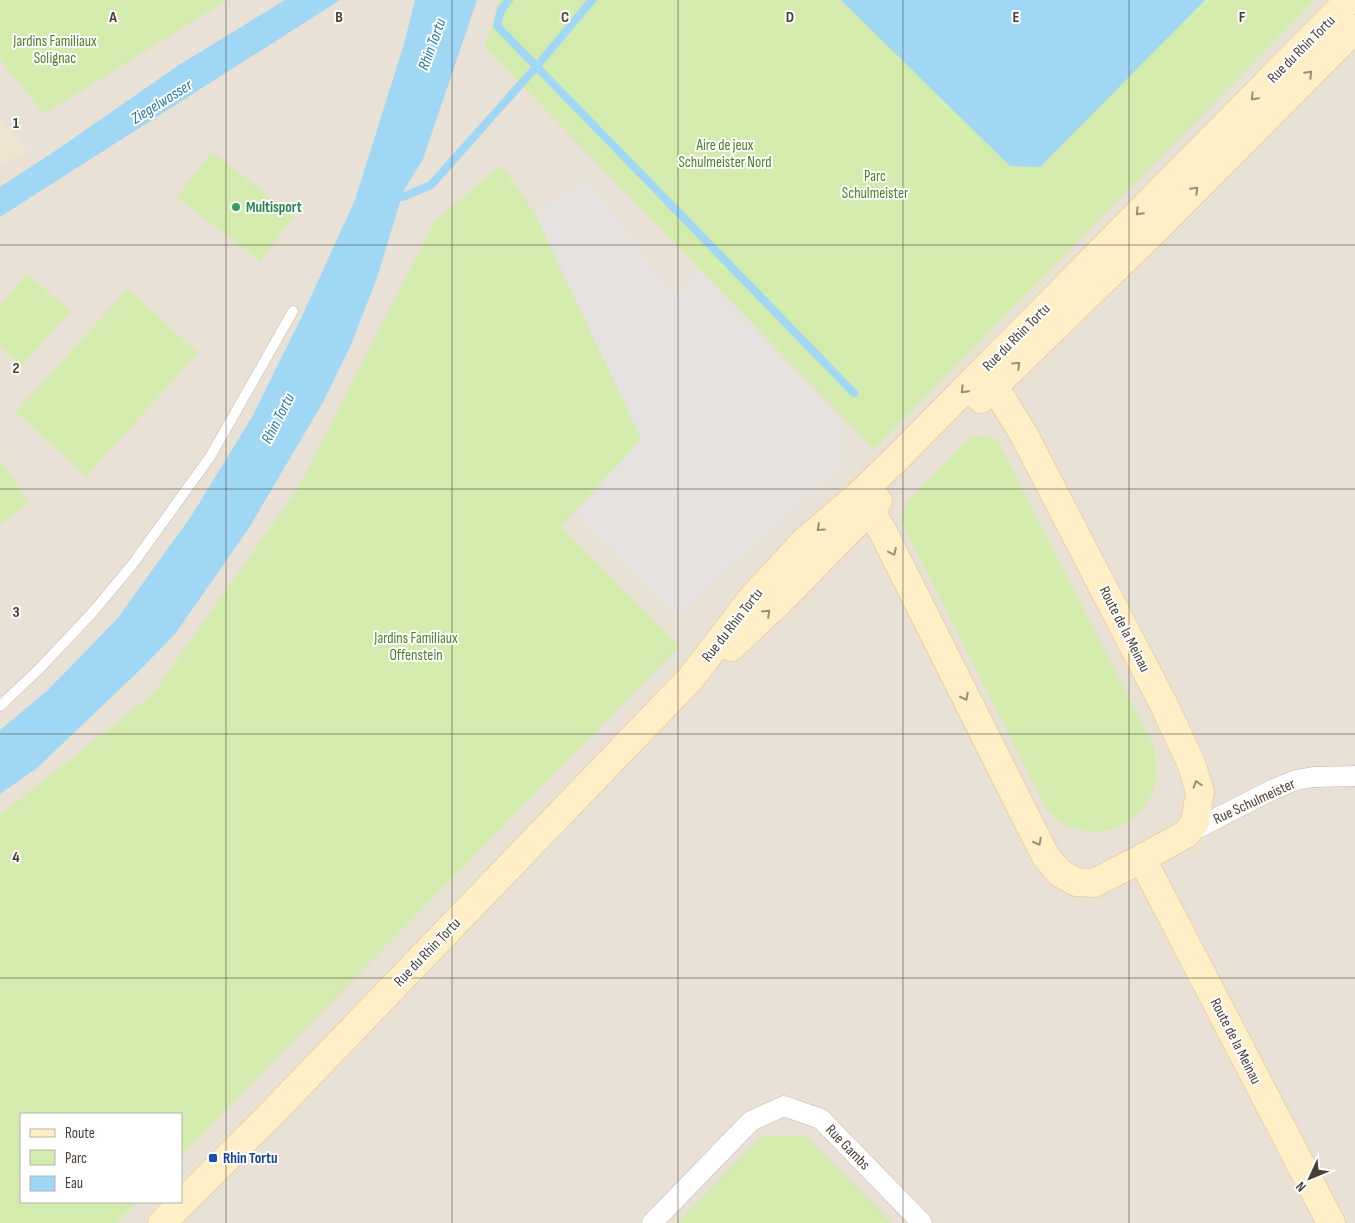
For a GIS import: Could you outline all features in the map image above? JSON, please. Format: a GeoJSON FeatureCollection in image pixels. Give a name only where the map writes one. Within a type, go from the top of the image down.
{"type":"FeatureCollection","features":[{"type":"Feature","properties":{"kind":"street","name":"Rue du Rhin Tortu"},"geometry":{"type":"LineString","coordinates":[[162,1223],[282,1104],[690,679],[731,646],[777,604],[863,503],[941,436],[989,379],[1154,230],[1349,24]]}},
{"type":"Feature","properties":{"kind":"street","name":"Route de la Meinau"},"geometry":{"type":"LineString","coordinates":[[989,379],[1023,433],[1161,698],[1192,763],[1200,792],[1194,822],[1186,834]]}},
{"type":"Feature","properties":{"kind":"street"},"geometry":{"type":"LineString","coordinates":[[863,503],[883,530],[1046,857],[1060,874],[1076,882],[1094,883],[1186,834]]}},
{"type":"Feature","properties":{"kind":"street","name":"Rue Schulmeister"},"geometry":{"type":"LineString","coordinates":[[1186,834],[1296,780],[1314,777],[1355,776]]}},
{"type":"Feature","properties":{"kind":"street","name":"Route de la Meinau"},"geometry":{"type":"LineString","coordinates":[[1142,859],[1331,1223]]}},
{"type":"Feature","properties":{"kind":"street","name":"Rue Gambs"},"geometry":{"type":"LineString","coordinates":[[652,1223],[751,1121],[784,1106],[821,1119],[922,1223]]}},
{"type":"Feature","properties":{"kind":"lane"},"geometry":{"type":"LineString","coordinates":[[0,706],[40,668],[92,613],[132,565],[210,457],[293,311]]}},
{"type":"Feature","properties":{"kind":"shaded area"},"geometry":{"type":"Polygon","coordinates":[[[0,0],[1355,0],[1355,1223],[0,1223],[0,0]]]}},
{"type":"Feature","properties":{"kind":"shaded area"},"geometry":{"type":"Polygon","coordinates":[[[0,118],[28,150],[0,167],[0,118]]]}},
{"type":"Feature","properties":{"kind":"shaded area"},"geometry":{"type":"Polygon","coordinates":[[[588,178],[674,298],[698,269],[842,423],[842,466],[677,615],[577,514],[641,438],[534,212],[588,178]]]}},
{"type":"Feature","properties":{"kind":"green space","name":"Jardins Familiaux Solignac"},"geometry":{"type":"Polygon","coordinates":[[[0,0],[227,0],[44,114],[0,59],[0,0]]]}},
{"type":"Feature","properties":{"kind":"green space","name":"Parc Schulmeister"},"geometry":{"type":"Polygon","coordinates":[[[499,0],[1315,0],[874,449],[485,47],[499,0]]]}},
{"type":"Feature","properties":{"kind":"green space","name":"Multisport"},"geometry":{"type":"Polygon","coordinates":[[[212,152],[294,216],[260,261],[177,197],[212,152]]]}},
{"type":"Feature","properties":{"kind":"green space","name":"Jardins Familiaux Offenstein"},"geometry":{"type":"Polygon","coordinates":[[[501,165],[534,212],[642,438],[560,526],[679,646],[182,1155],[182,1113],[20,1113],[20,1203],[136,1203],[116,1223],[0,1223],[0,815],[152,695],[297,490],[435,221],[501,165]]]}},
{"type":"Feature","properties":{"kind":"green space"},"geometry":{"type":"Polygon","coordinates":[[[27,274],[70,311],[22,366],[0,346],[0,305],[27,274]]]}},
{"type":"Feature","properties":{"kind":"green space"},"geometry":{"type":"Polygon","coordinates":[[[128,289],[198,353],[86,476],[16,412],[128,289]]]}},
{"type":"Feature","properties":{"kind":"green space"},"geometry":{"type":"Polygon","coordinates":[[[985,435],[998,441],[1154,747],[1157,774],[1154,788],[1140,811],[1118,827],[1105,831],[1091,832],[1077,829],[1063,824],[1046,808],[904,527],[902,515],[907,502],[970,437],[985,435]]]}},
{"type":"Feature","properties":{"kind":"green space"},"geometry":{"type":"Polygon","coordinates":[[[0,460],[29,503],[0,524],[0,460]]]}},
{"type":"Feature","properties":{"kind":"green space"},"geometry":{"type":"Polygon","coordinates":[[[762,1136],[806,1136],[892,1223],[677,1223],[762,1136]]]}},
{"type":"Feature","properties":{"kind":"water","name":"Ziegelwasser"},"geometry":{"type":"Polygon","coordinates":[[[285,0],[340,0],[0,217],[0,187],[179,65],[285,0]]]}},
{"type":"Feature","properties":{"kind":"water"},"geometry":{"type":"Polygon","coordinates":[[[415,0],[477,0],[423,159],[403,192],[377,278],[350,347],[323,402],[249,528],[175,634],[37,768],[0,794],[0,730],[48,690],[117,619],[192,515],[252,417],[302,316],[355,200],[404,44],[415,0]]]}},
{"type":"Feature","properties":{"kind":"water"},"geometry":{"type":"Polygon","coordinates":[[[841,0],[1205,0],[1040,167],[1010,166],[841,0]]]}},
{"type":"Feature","properties":{"kind":"waterway"},"geometry":{"type":"LineString","coordinates":[[509,0],[501,10],[497,26],[854,393]]}},
{"type":"Feature","properties":{"kind":"waterway"},"geometry":{"type":"LineString","coordinates":[[393,198],[403,197],[431,185],[537,66],[592,0]]}},
{"type":"Feature","properties":{"kind":"place","name":"Multisport"},"geometry":{"type":"Point","coordinates":[236,207]}},
{"type":"Feature","properties":{"kind":"place","name":"Rhin Tortu"},"geometry":{"type":"Point","coordinates":[213,1158]}},
{"type":"Feature","properties":{"kind":"park label","name":"Aire de jeux Schulmeister Nord"},"geometry":{"type":"Point","coordinates":[725,154]}}]}
